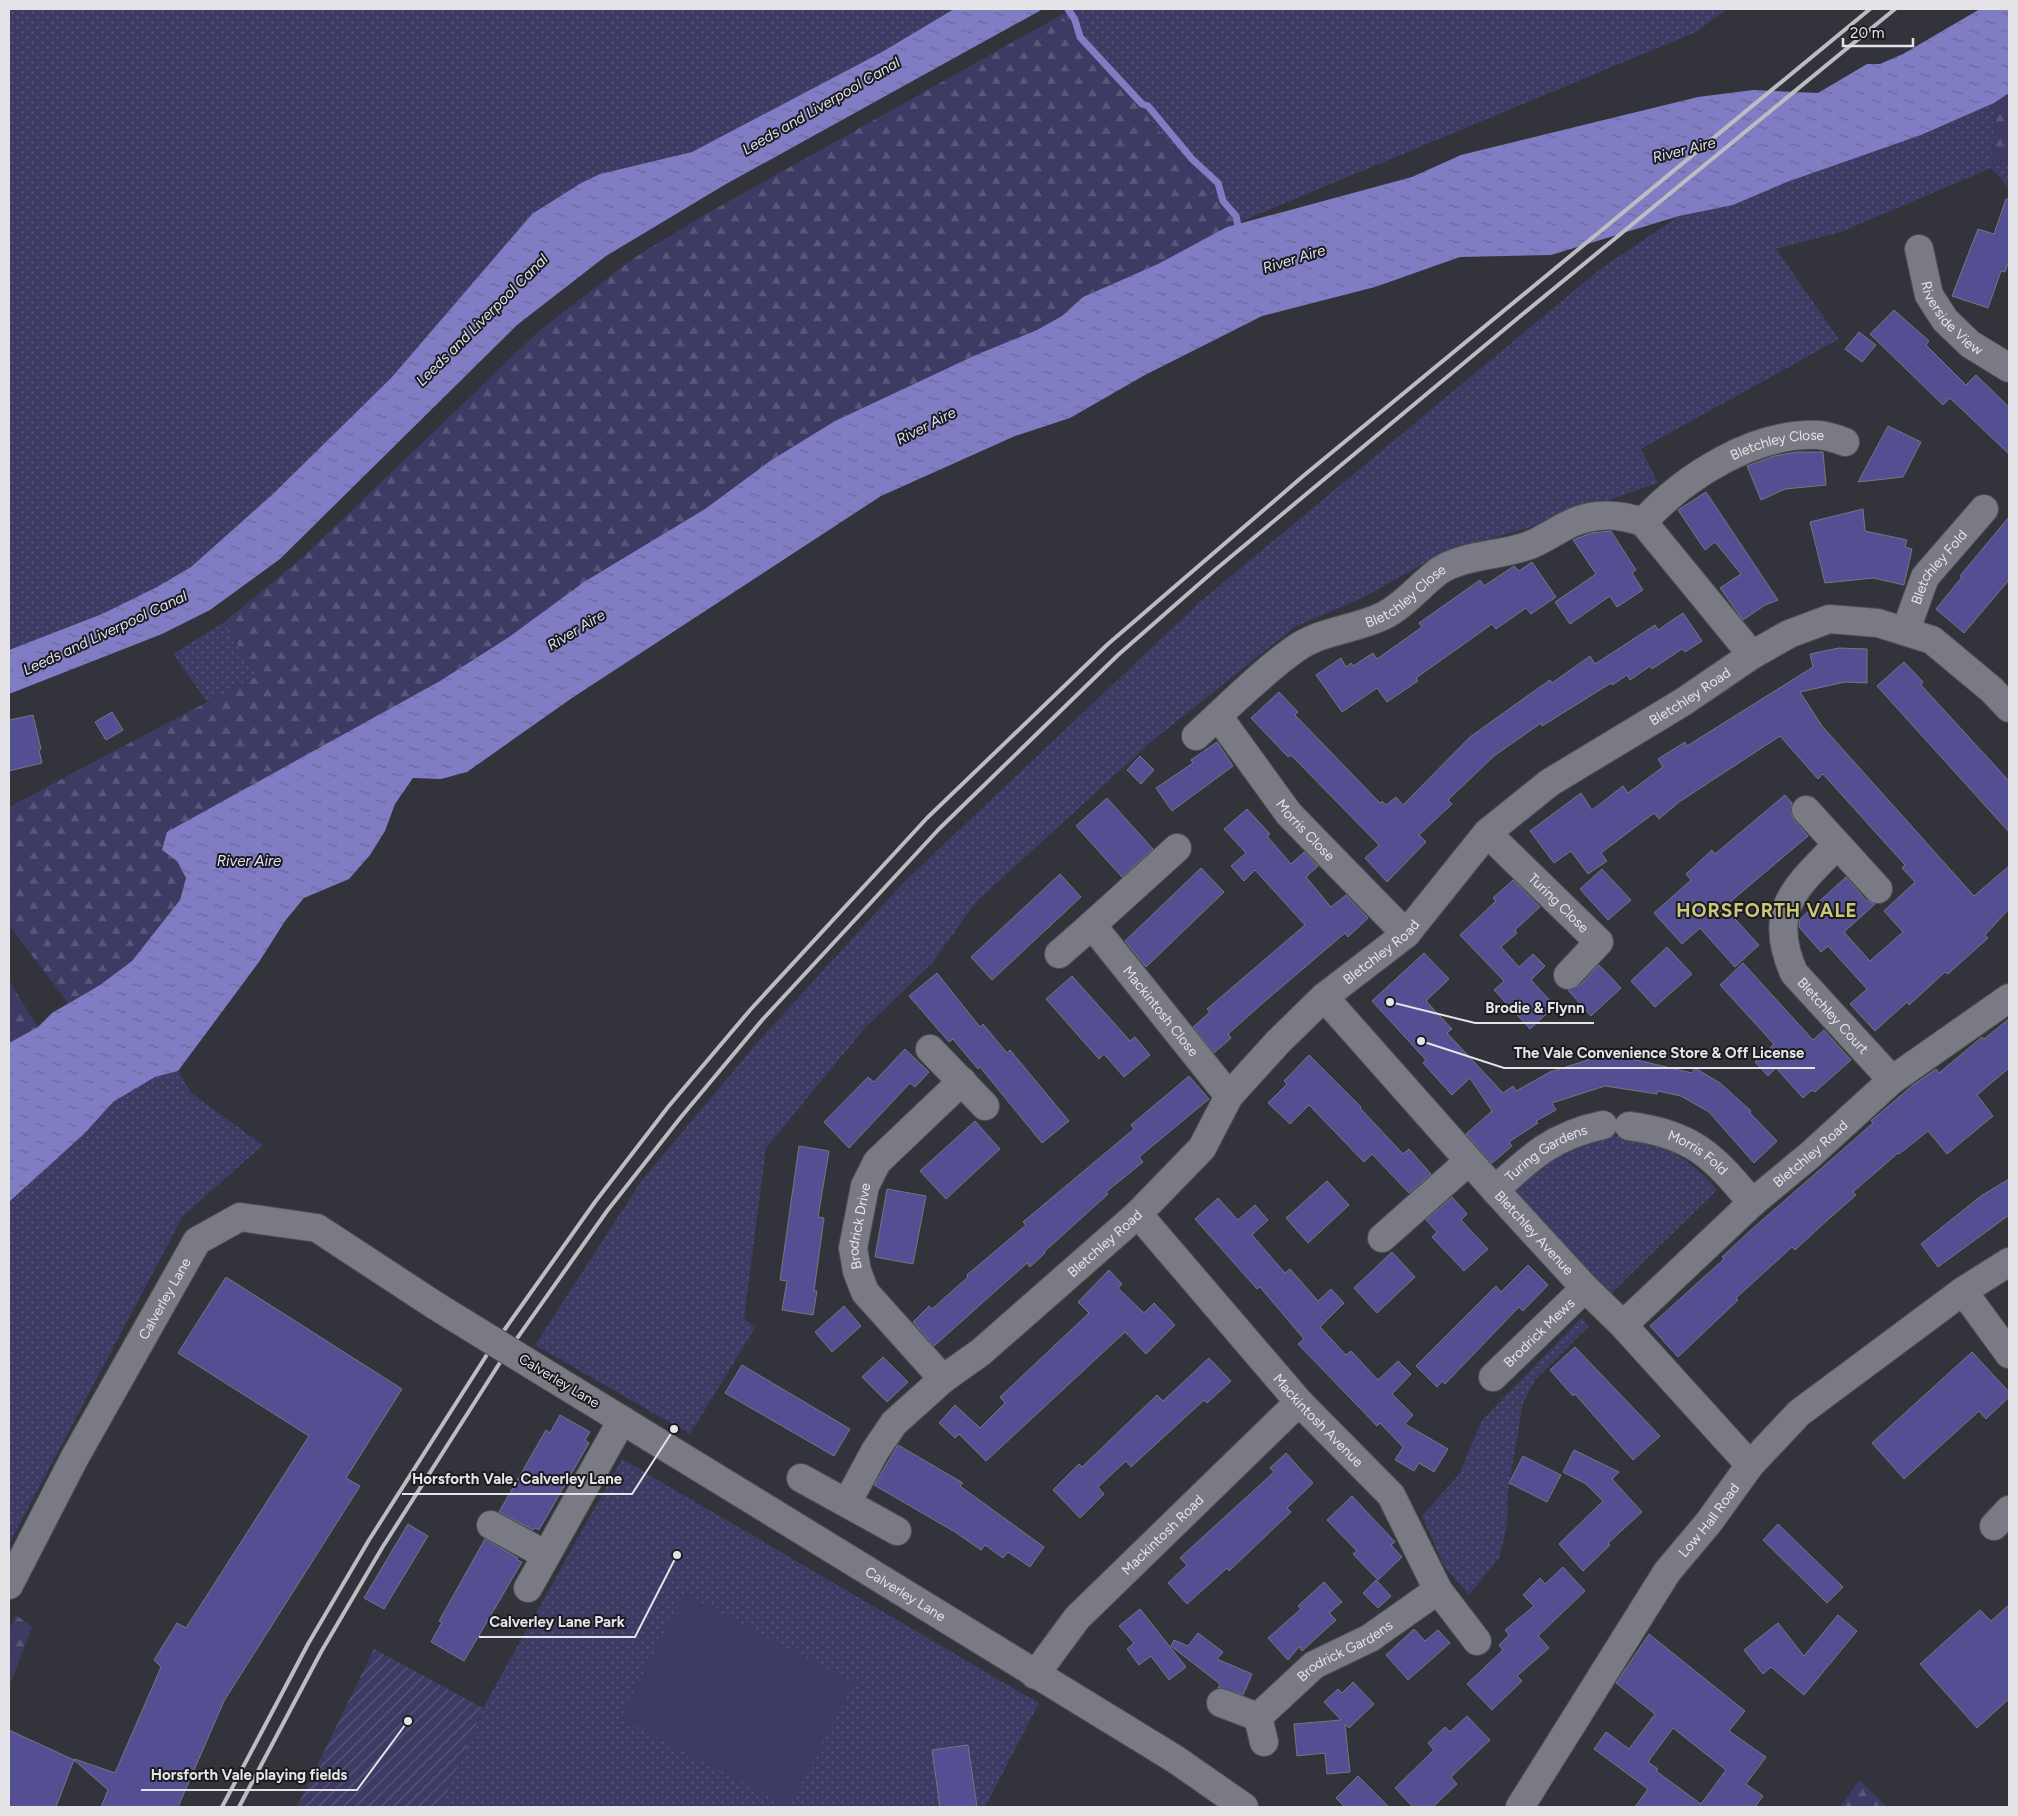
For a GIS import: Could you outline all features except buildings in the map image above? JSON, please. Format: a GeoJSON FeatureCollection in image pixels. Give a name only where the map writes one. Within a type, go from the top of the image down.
{"type":"FeatureCollection","features":[{"type":"Feature","properties":{"kind":"street","name":"Riverside View"},"geometry":{"type":"LineString","coordinates":[[1920,248],[1929,295],[1945,320],[1970,344],[2009,368]]}},
{"type":"Feature","properties":{"kind":"street","name":"Bletchley Close"},"geometry":{"type":"LineString","coordinates":[[1196,736],[1296,648],[1322,634],[1360,625],[1385,615],[1440,571],[1459,562],[1529,545],[1571,521],[1599,516],[1624,516],[1643,522],[1664,498],[1698,475],[1751,446],[1782,437],[1820,435],[1845,442]]}},
{"type":"Feature","properties":{"kind":"street","name":"Bletchley Fold"},"geometry":{"type":"LineString","coordinates":[[1906,630],[1925,577],[1984,509]]}},
{"type":"Feature","properties":{"kind":"street"},"geometry":{"type":"LineString","coordinates":[[1643,522],[1752,655]]}},
{"type":"Feature","properties":{"kind":"street","name":"Bletchley Road"},"geometry":{"type":"LineString","coordinates":[[847,1503],[875,1451],[894,1423],[943,1379],[981,1352],[1138,1214],[1202,1148],[1229,1096],[1278,1042],[1324,997],[1406,934],[1486,833],[1549,783],[1683,702],[1752,655],[1789,634],[1829,620],[1878,623],[1906,630],[1932,640],[1992,690],[2009,708]]}},
{"type":"Feature","properties":{"kind":"street","name":"Morris Close"},"geometry":{"type":"LineString","coordinates":[[1218,716],[1289,814],[1406,934]]}},
{"type":"Feature","properties":{"kind":"street"},"geometry":{"type":"LineString","coordinates":[[1806,810],[1878,889]]}},
{"type":"Feature","properties":{"kind":"street","name":"Turing Close"},"geometry":{"type":"LineString","coordinates":[[1486,833],[1599,942],[1568,975]]}},
{"type":"Feature","properties":{"kind":"street","name":"Bletchley Court"},"geometry":{"type":"LineString","coordinates":[[1837,845],[1795,888],[1788,904],[1783,940],[1787,957],[1794,973],[1892,1080]]}},
{"type":"Feature","properties":{"kind":"street"},"geometry":{"type":"LineString","coordinates":[[1059,954],[1177,848]]}},
{"type":"Feature","properties":{"kind":"street","name":"Mackintosh Close"},"geometry":{"type":"LineString","coordinates":[[1092,925],[1229,1096]]}},
{"type":"Feature","properties":{"kind":"street","name":"Bletchley Avenue"},"geometry":{"type":"LineString","coordinates":[[1324,997],[1494,1190],[1585,1288],[1623,1325],[1750,1465]]}},
{"type":"Feature","properties":{"kind":"street","name":"Bletchley Road"},"geometry":{"type":"LineString","coordinates":[[1623,1325],[1752,1203],[1810,1155],[1892,1080],[2009,998]]}},
{"type":"Feature","properties":{"kind":"street"},"geometry":{"type":"LineString","coordinates":[[930,1049],[984,1106]]}},
{"type":"Feature","properties":{"kind":"street","name":"Brodrick Drive"},"geometry":{"type":"LineString","coordinates":[[943,1379],[865,1292],[857,1271],[853,1248],[865,1186],[877,1162],[962,1081]]}},
{"type":"Feature","properties":{"kind":"street","name":"Morris Fold"},"geometry":{"type":"LineString","coordinates":[[1616,1126],[1670,1134],[1706,1153],[1722,1166],[1752,1203]]}},
{"type":"Feature","properties":{"kind":"street","name":"Turing Gardens"},"geometry":{"type":"LineString","coordinates":[[1494,1190],[1529,1158],[1546,1146],[1577,1131],[1616,1126]]}},
{"type":"Feature","properties":{"kind":"street"},"geometry":{"type":"LineString","coordinates":[[1382,1238],[1469,1161]]}},
{"type":"Feature","properties":{"kind":"street","name":"Mackintosh Avenue"},"geometry":{"type":"LineString","coordinates":[[1138,1214],[1299,1402],[1391,1495],[1438,1590],[1477,1641]]}},
{"type":"Feature","properties":{"kind":"street","name":"Calverley Lane"},"geometry":{"type":"LineString","coordinates":[[9,1585],[75,1457],[197,1241],[240,1217],[317,1228],[436,1306],[1174,1759],[1244,1807]]}},
{"type":"Feature","properties":{"kind":"street","name":"Low Hall Road"},"geometry":{"type":"LineString","coordinates":[[1520,1807],[1667,1572],[1709,1522],[1750,1465],[1799,1413],[1963,1292],[2009,1262]]}},
{"type":"Feature","properties":{"kind":"street","name":"Brodrick Mews"},"geometry":{"type":"LineString","coordinates":[[1493,1377],[1585,1288]]}},
{"type":"Feature","properties":{"kind":"street"},"geometry":{"type":"LineString","coordinates":[[1963,1292],[2009,1354]]}},
{"type":"Feature","properties":{"kind":"street","name":"Mackintosh Road"},"geometry":{"type":"LineString","coordinates":[[1035,1675],[1077,1618],[1299,1402]]}},
{"type":"Feature","properties":{"kind":"street"},"geometry":{"type":"LineString","coordinates":[[528,1588],[622,1420]]}},
{"type":"Feature","properties":{"kind":"street"},"geometry":{"type":"LineString","coordinates":[[802,1478],[897,1531]]}},
{"type":"Feature","properties":{"kind":"street"},"geometry":{"type":"LineString","coordinates":[[492,1525],[546,1555]]}},
{"type":"Feature","properties":{"kind":"street","name":"Brodrick Gardens"},"geometry":{"type":"LineString","coordinates":[[1221,1703],[1261,1730],[1314,1665],[1370,1638],[1438,1590]]}},
{"type":"Feature","properties":{"kind":"green space"},"geometry":{"type":"Polygon","coordinates":[[[9,9],[954,9],[882,52],[692,152],[600,174],[581,183],[532,214],[392,377],[274,493],[191,567],[157,587],[102,614],[9,650],[9,9]]]}},
{"type":"Feature","properties":{"kind":"green space"},"geometry":{"type":"Polygon","coordinates":[[[1070,9],[1727,9],[1696,32],[1237,223],[1061,15],[1070,9]]]}},
{"type":"Feature","properties":{"kind":"green space"},"geometry":{"type":"Polygon","coordinates":[[[1061,15],[1237,223],[1158,264],[1083,297],[1062,316],[1037,330],[978,354],[835,421],[770,461],[705,509],[584,582],[509,637],[440,681],[168,832],[162,850],[177,861],[186,877],[180,900],[132,961],[100,985],[68,1003],[9,925],[9,807],[258,675],[223,623],[303,557],[541,329],[634,258],[701,217],[1061,15]]]}},
{"type":"Feature","properties":{"kind":"green space"},"geometry":{"type":"Polygon","coordinates":[[[2009,93],[2009,160],[1992,168],[1994,103],[2009,93]]]}},
{"type":"Feature","properties":{"kind":"green space"},"geometry":{"type":"Polygon","coordinates":[[[1994,103],[1992,167],[2009,160],[2009,188],[1991,168],[1841,232],[1776,249],[1839,339],[1641,449],[1658,483],[1525,529],[1446,551],[1364,597],[1295,627],[1151,742],[976,902],[933,962],[865,1028],[766,1148],[744,1318],[755,1328],[690,1434],[535,1345],[642,1180],[757,1043],[903,883],[1201,601],[1599,270],[1679,216],[1733,205],[1787,182],[1921,135],[1994,103]]]}},
{"type":"Feature","properties":{"kind":"green space"},"geometry":{"type":"Polygon","coordinates":[[[223,623],[258,675],[207,702],[173,654],[223,623]]]}},
{"type":"Feature","properties":{"kind":"green space"},"geometry":{"type":"Polygon","coordinates":[[[9,981],[38,1027],[9,1043],[9,981]]]}},
{"type":"Feature","properties":{"kind":"green space"},"geometry":{"type":"Polygon","coordinates":[[[178,1071],[191,1093],[263,1145],[183,1216],[9,1544],[9,1202],[85,1133],[113,1102],[155,1077],[178,1071]]]}},
{"type":"Feature","properties":{"kind":"green space"},"geometry":{"type":"Polygon","coordinates":[[[1604,1135],[1637,1139],[1667,1149],[1694,1166],[1717,1190],[1612,1293],[1509,1188],[1535,1161],[1604,1135]]]}},
{"type":"Feature","properties":{"kind":"green space"},"geometry":{"type":"Polygon","coordinates":[[[1581,1318],[1589,1326],[1535,1380],[1523,1403],[1508,1491],[1507,1526],[1499,1558],[1469,1595],[1444,1566],[1422,1516],[1460,1473],[1482,1420],[1581,1318]]]}},
{"type":"Feature","properties":{"kind":"green space"},"geometry":{"type":"Polygon","coordinates":[[[622,1459],[1039,1703],[985,1807],[441,1807],[483,1708],[622,1459]]]}},
{"type":"Feature","properties":{"kind":"green space"},"geometry":{"type":"Polygon","coordinates":[[[685,1594],[854,1683],[789,1807],[620,1718],[685,1594]]]}},
{"type":"Feature","properties":{"kind":"green space"},"geometry":{"type":"Polygon","coordinates":[[[16,1615],[32,1627],[9,1687],[9,1630],[16,1615]]]}},
{"type":"Feature","properties":{"kind":"green space"},"geometry":{"type":"Polygon","coordinates":[[[374,1649],[483,1708],[441,1807],[297,1807],[374,1649]]]}},
{"type":"Feature","properties":{"kind":"green space"},"geometry":{"type":"Polygon","coordinates":[[[1859,1780],[1887,1807],[1840,1807],[1859,1780]]]}},
{"type":"Feature","properties":{"kind":"water","name":"Leeds and Liverpool Canal"},"geometry":{"type":"Polygon","coordinates":[[[954,9],[1043,9],[726,184],[606,256],[517,325],[280,559],[210,610],[162,634],[9,694],[9,650],[102,614],[157,587],[191,567],[274,493],[392,377],[532,214],[581,183],[600,174],[692,152],[882,52],[954,9]]]}},
{"type":"Feature","properties":{"kind":"water","name":"River Aire"},"geometry":{"type":"Polygon","coordinates":[[[1980,9],[2009,9],[2009,93],[1994,103],[1921,135],[1787,182],[1733,205],[1679,216],[1551,255],[1460,257],[1375,287],[1262,316],[1145,375],[1070,418],[1015,436],[881,496],[572,698],[467,772],[441,779],[413,778],[395,804],[385,831],[370,855],[349,879],[304,898],[285,921],[259,962],[178,1071],[155,1077],[113,1102],[85,1133],[9,1202],[9,1043],[38,1027],[52,1013],[100,985],[132,961],[180,900],[186,878],[177,861],[162,850],[167,832],[440,681],[509,637],[584,582],[705,509],[770,461],[835,421],[978,354],[1037,330],[1062,316],[1083,297],[1158,264],[1227,227],[1412,177],[1461,155],[1698,97],[1753,90],[1818,93],[1867,64],[1880,64],[1903,54],[1980,9]]]}},
{"type":"Feature","properties":{"kind":"waterway"},"geometry":{"type":"LineString","coordinates":[[1068,9],[1075,20],[1080,37],[1142,104],[1148,106],[1192,159],[1218,183],[1223,201],[1236,216],[1239,231]]}},
{"type":"Feature","properties":{"kind":"railway"},"geometry":{"type":"LineString","coordinates":[[222,1807],[308,1644],[369,1540],[488,1353],[595,1202],[668,1107],[751,1009],[927,818],[1108,644],[1302,477],[1870,9]]}},
{"type":"Feature","properties":{"kind":"railway"},"geometry":{"type":"LineString","coordinates":[[239,1807],[321,1652],[382,1548],[501,1361],[607,1211],[681,1117],[763,1019],[939,829],[1118,655],[1215,570],[1518,318],[1895,9]]}},
{"type":"Feature","properties":{"kind":"place","name":"Brodie & Flynn"},"geometry":{"type":"Point","coordinates":[1390,1002]}},
{"type":"Feature","properties":{"kind":"place","name":"The Vale Convenience Store & Off License"},"geometry":{"type":"Point","coordinates":[1421,1041]}},
{"type":"Feature","properties":{"kind":"place","name":"Horsforth Vale, Calverley Lane"},"geometry":{"type":"Point","coordinates":[674,1429]}},
{"type":"Feature","properties":{"kind":"place","name":"Calverley Lane Park"},"geometry":{"type":"Point","coordinates":[677,1555]}},
{"type":"Feature","properties":{"kind":"place","name":"Horsforth Vale playing fields"},"geometry":{"type":"Point","coordinates":[408,1721]}},
{"type":"Feature","properties":{"kind":"district","name":"HORSFORTH VALE"},"geometry":{"type":"Point","coordinates":[1767,910]}}]}
